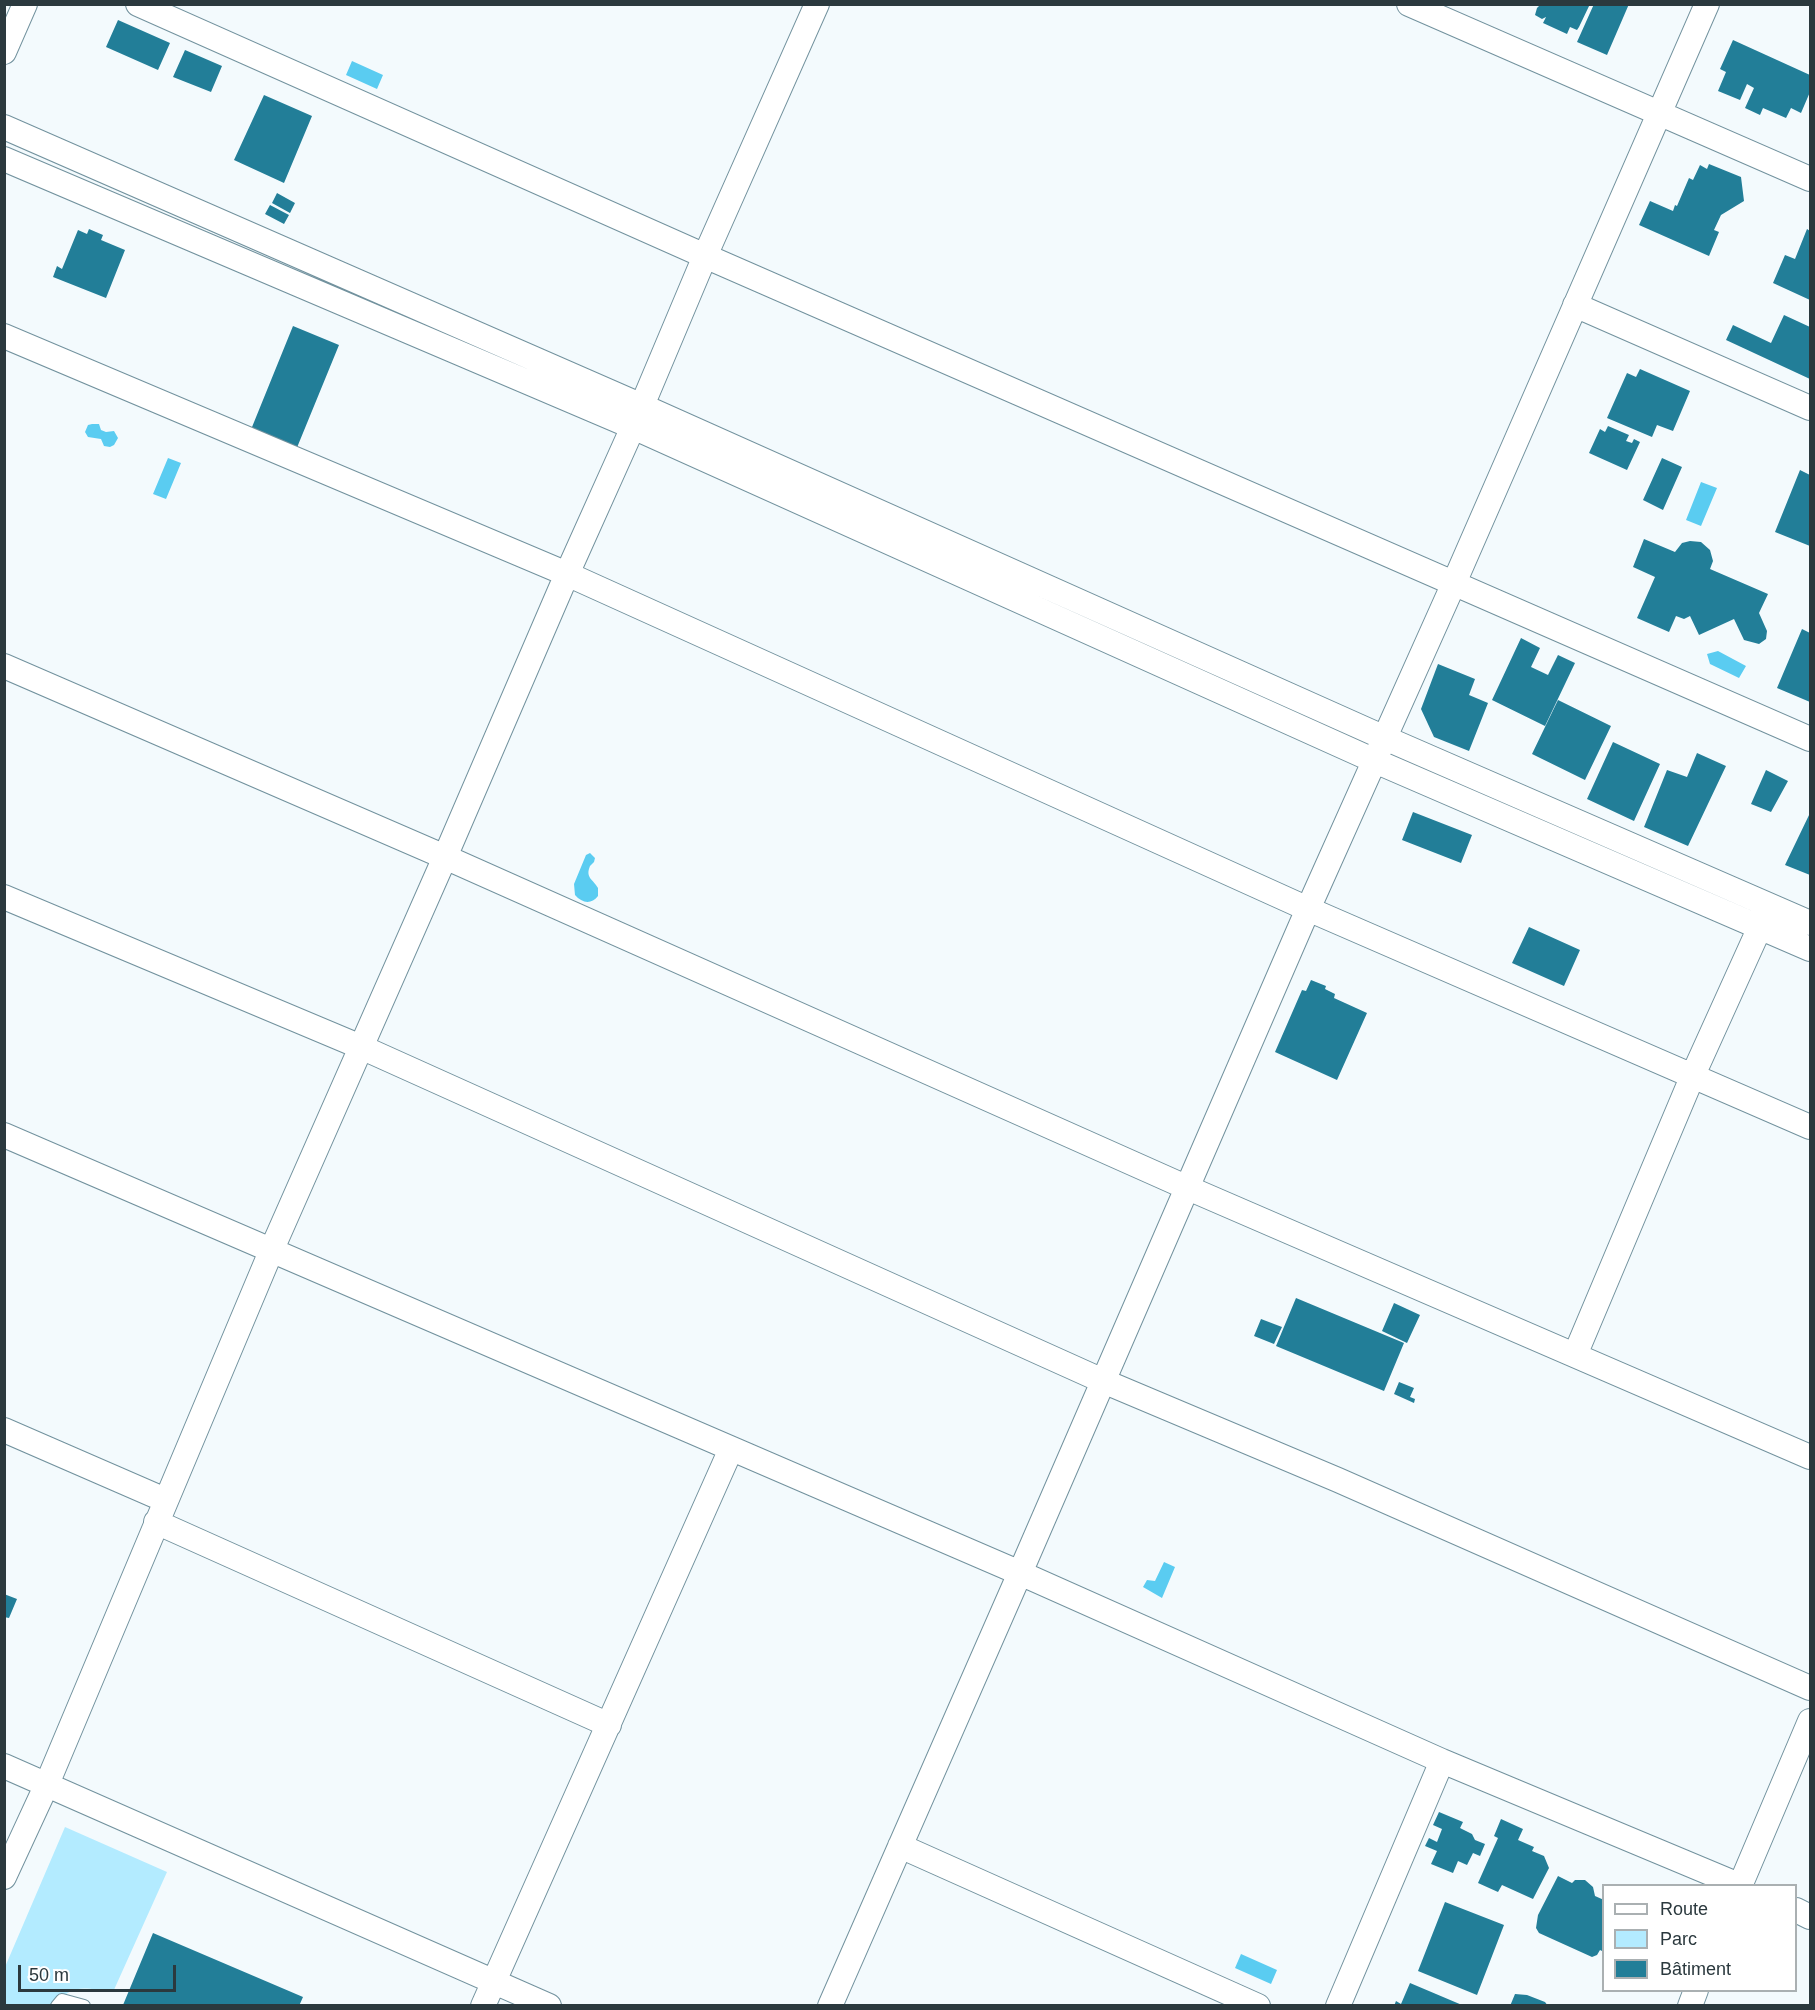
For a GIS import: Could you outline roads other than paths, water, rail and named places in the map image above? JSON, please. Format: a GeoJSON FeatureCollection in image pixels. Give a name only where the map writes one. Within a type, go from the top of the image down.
{"type":"FeatureCollection","features":[{"type":"Feature","properties":{"kind":"street"},"geometry":{"type":"LineString","coordinates":[[4,52],[25,4]]}},
{"type":"Feature","properties":{"kind":"street"},"geometry":{"type":"LineString","coordinates":[[138,4],[705,256],[1810,739]]}},
{"type":"Feature","properties":{"kind":"street"},"geometry":{"type":"LineString","coordinates":[[4,1877],[47,1784],[272,1249],[817,4]]}},
{"type":"Feature","properties":{"kind":"street"},"geometry":{"type":"LineString","coordinates":[[1409,4],[1810,179]]}},
{"type":"Feature","properties":{"kind":"street"},"geometry":{"type":"LineString","coordinates":[[830,2006],[1308,909],[1376,760],[1707,4]]}},
{"type":"Feature","properties":{"kind":"street"},"geometry":{"type":"LineString","coordinates":[[4,127],[638,417],[1376,760],[1810,949]]}},
{"type":"Feature","properties":{"kind":"street"},"geometry":{"type":"LineString","coordinates":[[4,159],[638,417],[1810,923]]}},
{"type":"Feature","properties":{"kind":"street"},"geometry":{"type":"LineString","coordinates":[[1575,305],[1810,408]]}},
{"type":"Feature","properties":{"kind":"street"},"geometry":{"type":"LineString","coordinates":[[4,336],[567,574],[1308,909],[1810,1127]]}},
{"type":"Feature","properties":{"kind":"street"},"geometry":{"type":"LineString","coordinates":[[4,666],[445,857],[1188,1188],[1810,1457]]}},
{"type":"Feature","properties":{"kind":"street"},"geometry":{"type":"LineString","coordinates":[[4,897],[361,1047],[1103,1381],[1338,1480],[1810,1688]]}},
{"type":"Feature","properties":{"kind":"street"},"geometry":{"type":"LineString","coordinates":[[1575,1355],[1694,1075],[1760,927]]}},
{"type":"Feature","properties":{"kind":"street"},"geometry":{"type":"LineString","coordinates":[[4,1135],[1020,1573],[1442,1761],[1739,1884]]}},
{"type":"Feature","properties":{"kind":"street"},"geometry":{"type":"LineString","coordinates":[[4,1430],[165,1500]]}},
{"type":"Feature","properties":{"kind":"street"},"geometry":{"type":"LineString","coordinates":[[483,2006],[731,1449]]}},
{"type":"Feature","properties":{"kind":"street"},"geometry":{"type":"LineString","coordinates":[[156,1522],[609,1725]]}},
{"type":"Feature","properties":{"kind":"street"},"geometry":{"type":"LineString","coordinates":[[1741,1884],[1810,1721]]}},
{"type":"Feature","properties":{"kind":"street"},"geometry":{"type":"LineString","coordinates":[[1338,2006],[1442,1761]]}},
{"type":"Feature","properties":{"kind":"street"},"geometry":{"type":"LineString","coordinates":[[4,1766],[549,2006]]}},
{"type":"Feature","properties":{"kind":"street"},"geometry":{"type":"LineString","coordinates":[[900,1846],[1258,2006]]}},
{"type":"Feature","properties":{"kind":"lane"},"geometry":{"type":"LineString","coordinates":[[57,2006],[62,2000],[84,2006]]}},
{"type":"Feature","properties":{"kind":"water"},"geometry":{"type":"Polygon","coordinates":[[[352,61],[383,75],[377,89],[346,75],[352,61]]]}},
{"type":"Feature","properties":{"kind":"water"},"geometry":{"type":"Polygon","coordinates":[[[99,424],[101,430],[106,432],[114,431],[118,438],[114,445],[104,446],[101,439],[88,437],[85,432],[88,425],[99,424]]]}},
{"type":"Feature","properties":{"kind":"water"},"geometry":{"type":"Polygon","coordinates":[[[168,458],[181,463],[166,499],[153,494],[168,458]]]}},
{"type":"Feature","properties":{"kind":"water"},"geometry":{"type":"Polygon","coordinates":[[[1701,482],[1717,488],[1701,526],[1686,520],[1701,482]]]}},
{"type":"Feature","properties":{"kind":"water"},"geometry":{"type":"Polygon","coordinates":[[[1718,651],[1746,666],[1739,678],[1710,664],[1707,654],[1718,651]]]}},
{"type":"Feature","properties":{"kind":"water"},"geometry":{"type":"Polygon","coordinates":[[[590,853],[595,858],[588,873],[598,888],[598,896],[587,902],[575,895],[574,884],[586,855],[590,853]]]}},
{"type":"Feature","properties":{"kind":"water"},"geometry":{"type":"Polygon","coordinates":[[[1164,1562],[1175,1567],[1162,1598],[1143,1587],[1147,1580],[1155,1581],[1164,1562]]]}},
{"type":"Feature","properties":{"kind":"water"},"geometry":{"type":"Polygon","coordinates":[[[1241,1954],[1277,1970],[1271,1984],[1235,1968],[1241,1954]]]}}]}
